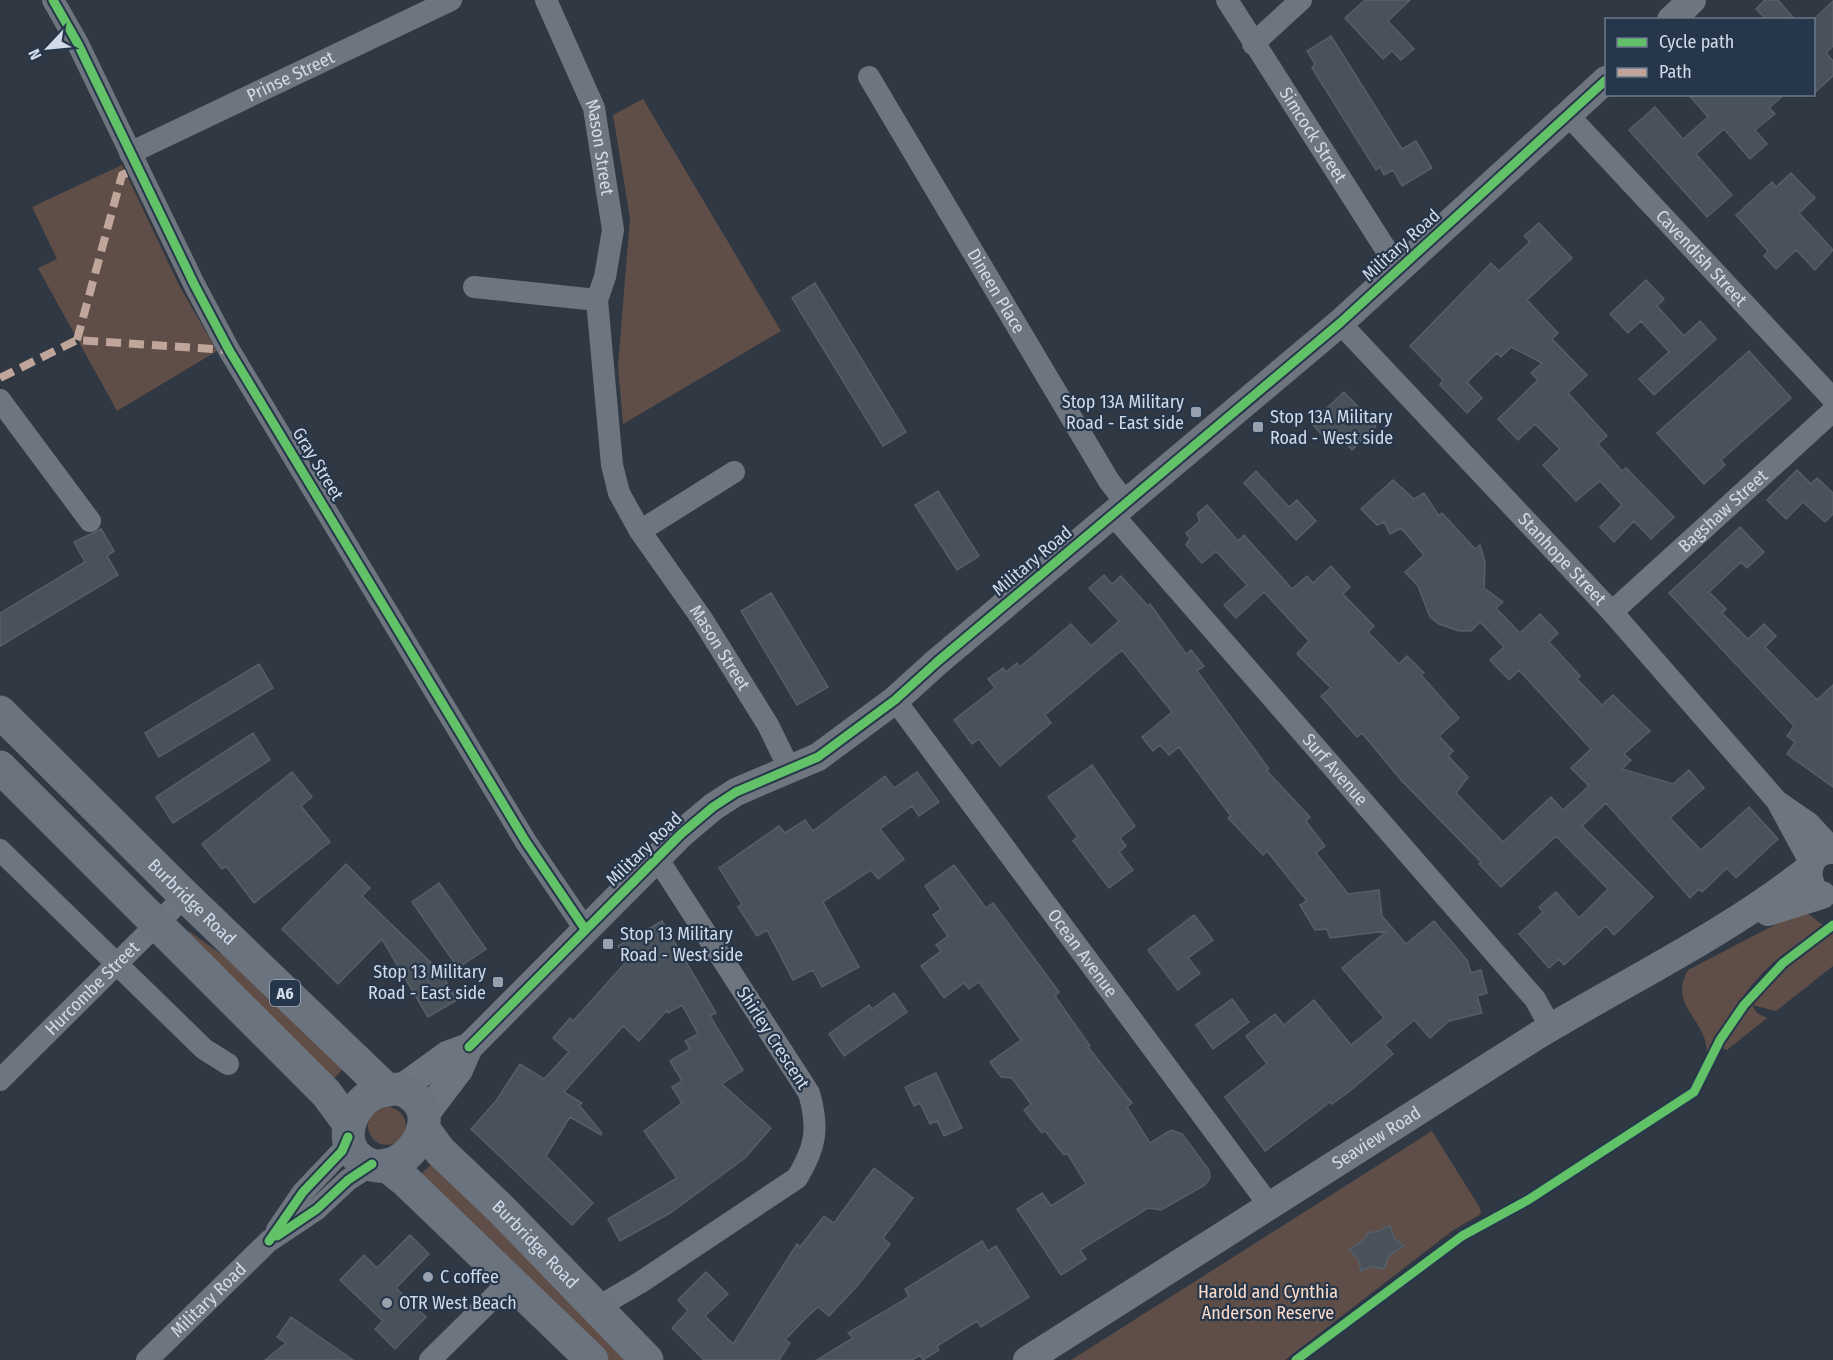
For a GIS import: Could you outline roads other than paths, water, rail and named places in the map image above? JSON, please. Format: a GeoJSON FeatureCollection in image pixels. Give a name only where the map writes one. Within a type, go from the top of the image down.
{"type":"FeatureCollection","features":[{"type":"Feature","properties":{"kind":"main road","name":"Burbridge Road"},"geometry":{"type":"LineString","coordinates":[[0,712],[185,896],[394,1089]]}},
{"type":"Feature","properties":{"kind":"main road","name":"A6"},"geometry":{"type":"LineString","coordinates":[[0,767],[326,1093],[349,1131],[351,1150],[361,1160],[379,1165],[406,1181],[592,1360]]}},
{"type":"Feature","properties":{"kind":"main road","name":"A6"},"geometry":{"type":"LineString","coordinates":[[394,1089],[411,1093],[421,1103],[424,1122]]}},
{"type":"Feature","properties":{"kind":"main road"},"geometry":{"type":"LineString","coordinates":[[349,1131],[357,1108],[366,1098],[394,1089]]}},
{"type":"Feature","properties":{"kind":"main road","name":"Burbridge Road"},"geometry":{"type":"LineString","coordinates":[[424,1122],[440,1151],[501,1209],[647,1360]]}},
{"type":"Feature","properties":{"kind":"main road"},"geometry":{"type":"LineString","coordinates":[[379,1165],[405,1156],[418,1141],[424,1122]]}},
{"type":"Feature","properties":{"kind":"street","name":"Gray Street"},"geometry":{"type":"LineString","coordinates":[[53,0],[78,45],[195,286],[229,350],[526,842],[585,929]]}},
{"type":"Feature","properties":{"kind":"street","name":"Prinse Street"},"geometry":{"type":"LineString","coordinates":[[130,153],[451,0]]}},
{"type":"Feature","properties":{"kind":"street","name":"Mason Street"},"geometry":{"type":"LineString","coordinates":[[546,0],[594,108],[613,230],[605,277],[597,300],[612,465],[619,493],[640,531],[702,619],[768,725],[790,770]]}},
{"type":"Feature","properties":{"kind":"street","name":"Simcock Street"},"geometry":{"type":"LineString","coordinates":[[1227,0],[1399,270]]}},
{"type":"Feature","properties":{"kind":"street"},"geometry":{"type":"LineString","coordinates":[[1253,44],[1301,0]]}},
{"type":"Feature","properties":{"kind":"street"},"geometry":{"type":"LineString","coordinates":[[1673,18],[1692,0]]}},
{"type":"Feature","properties":{"kind":"street","name":"Dineen Place"},"geometry":{"type":"LineString","coordinates":[[869,77],[1109,481],[1119,509]]}},
{"type":"Feature","properties":{"kind":"street","name":"Military Road"},"geometry":{"type":"LineString","coordinates":[[424,1122],[459,1070],[469,1047],[657,858],[713,807],[736,792],[818,757],[895,700],[1340,323],[1605,81]]}},
{"type":"Feature","properties":{"kind":"street","name":"Cavendish Street"},"geometry":{"type":"LineString","coordinates":[[1569,116],[1833,399]]}},
{"type":"Feature","properties":{"kind":"street"},"geometry":{"type":"LineString","coordinates":[[474,287],[597,300]]}},
{"type":"Feature","properties":{"kind":"street","name":"Stanhope Street"},"geometry":{"type":"LineString","coordinates":[[1340,323],[1612,612],[1777,801],[1821,858]]}},
{"type":"Feature","properties":{"kind":"street"},"geometry":{"type":"LineString","coordinates":[[0,400],[90,522]]}},
{"type":"Feature","properties":{"kind":"street","name":"Bagshaw Street"},"geometry":{"type":"LineString","coordinates":[[1612,612],[1833,411]]}},
{"type":"Feature","properties":{"kind":"street"},"geometry":{"type":"LineString","coordinates":[[640,531],[734,472]]}},
{"type":"Feature","properties":{"kind":"street","name":"Surf Avenue"},"geometry":{"type":"LineString","coordinates":[[1119,509],[1535,999],[1551,1028]]}},
{"type":"Feature","properties":{"kind":"street","name":"Ocean Avenue"},"geometry":{"type":"LineString","coordinates":[[895,700],[1269,1205]]}},
{"type":"Feature","properties":{"kind":"street"},"geometry":{"type":"LineString","coordinates":[[0,850],[204,1049],[228,1064]]}},
{"type":"Feature","properties":{"kind":"street","name":"Shirley Crescent"},"geometry":{"type":"LineString","coordinates":[[598,1307],[641,1282],[797,1178],[815,1138],[816,1118],[808,1093],[657,858]]}},
{"type":"Feature","properties":{"kind":"street"},"geometry":{"type":"LineString","coordinates":[[1821,858],[1811,884],[1827,895]]}},
{"type":"Feature","properties":{"kind":"street","name":"Seaview Road"},"geometry":{"type":"LineString","coordinates":[[1027,1360],[1551,1028],[1617,988],[1674,960],[1732,925],[1821,858]]}},
{"type":"Feature","properties":{"kind":"street","name":"Seaview Road"},"geometry":{"type":"LineString","coordinates":[[1732,925],[1827,895]]}},
{"type":"Feature","properties":{"kind":"street","name":"Hurcombe Street"},"geometry":{"type":"LineString","coordinates":[[0,1080],[185,896]]}},
{"type":"Feature","properties":{"kind":"street","name":"Military Road"},"geometry":{"type":"LineString","coordinates":[[394,1089],[447,1055],[469,1047]]}},
{"type":"Feature","properties":{"kind":"street","name":"Military Road"},"geometry":{"type":"LineString","coordinates":[[269,1241],[303,1192],[331,1165],[349,1131]]}},
{"type":"Feature","properties":{"kind":"street","name":"Military Road"},"geometry":{"type":"LineString","coordinates":[[147,1360],[269,1241],[317,1209],[348,1180],[379,1165]]}},
{"type":"Feature","properties":{"kind":"street"},"geometry":{"type":"LineString","coordinates":[[430,1360],[509,1282]]}},
{"type":"Feature","properties":{"kind":"place","name":"Stop 13A Military Road - East side"},"geometry":{"type":"Point","coordinates":[1196,412]}},
{"type":"Feature","properties":{"kind":"place","name":"Stop 13A Military Road - West side"},"geometry":{"type":"Point","coordinates":[1258,427]}},
{"type":"Feature","properties":{"kind":"place","name":"Stop 13 Military Road - West side"},"geometry":{"type":"Point","coordinates":[608,944]}},
{"type":"Feature","properties":{"kind":"place","name":"Stop 13 Military Road - East side"},"geometry":{"type":"Point","coordinates":[498,982]}},
{"type":"Feature","properties":{"kind":"place","name":"C coffee"},"geometry":{"type":"Point","coordinates":[428,1277]}},
{"type":"Feature","properties":{"kind":"place","name":"OTR West Beach"},"geometry":{"type":"Point","coordinates":[387,1303]}},
{"type":"Feature","properties":{"kind":"park label","name":"Harold and Cynthia Anderson Reserve"},"geometry":{"type":"Point","coordinates":[1268,1302]}}]}
